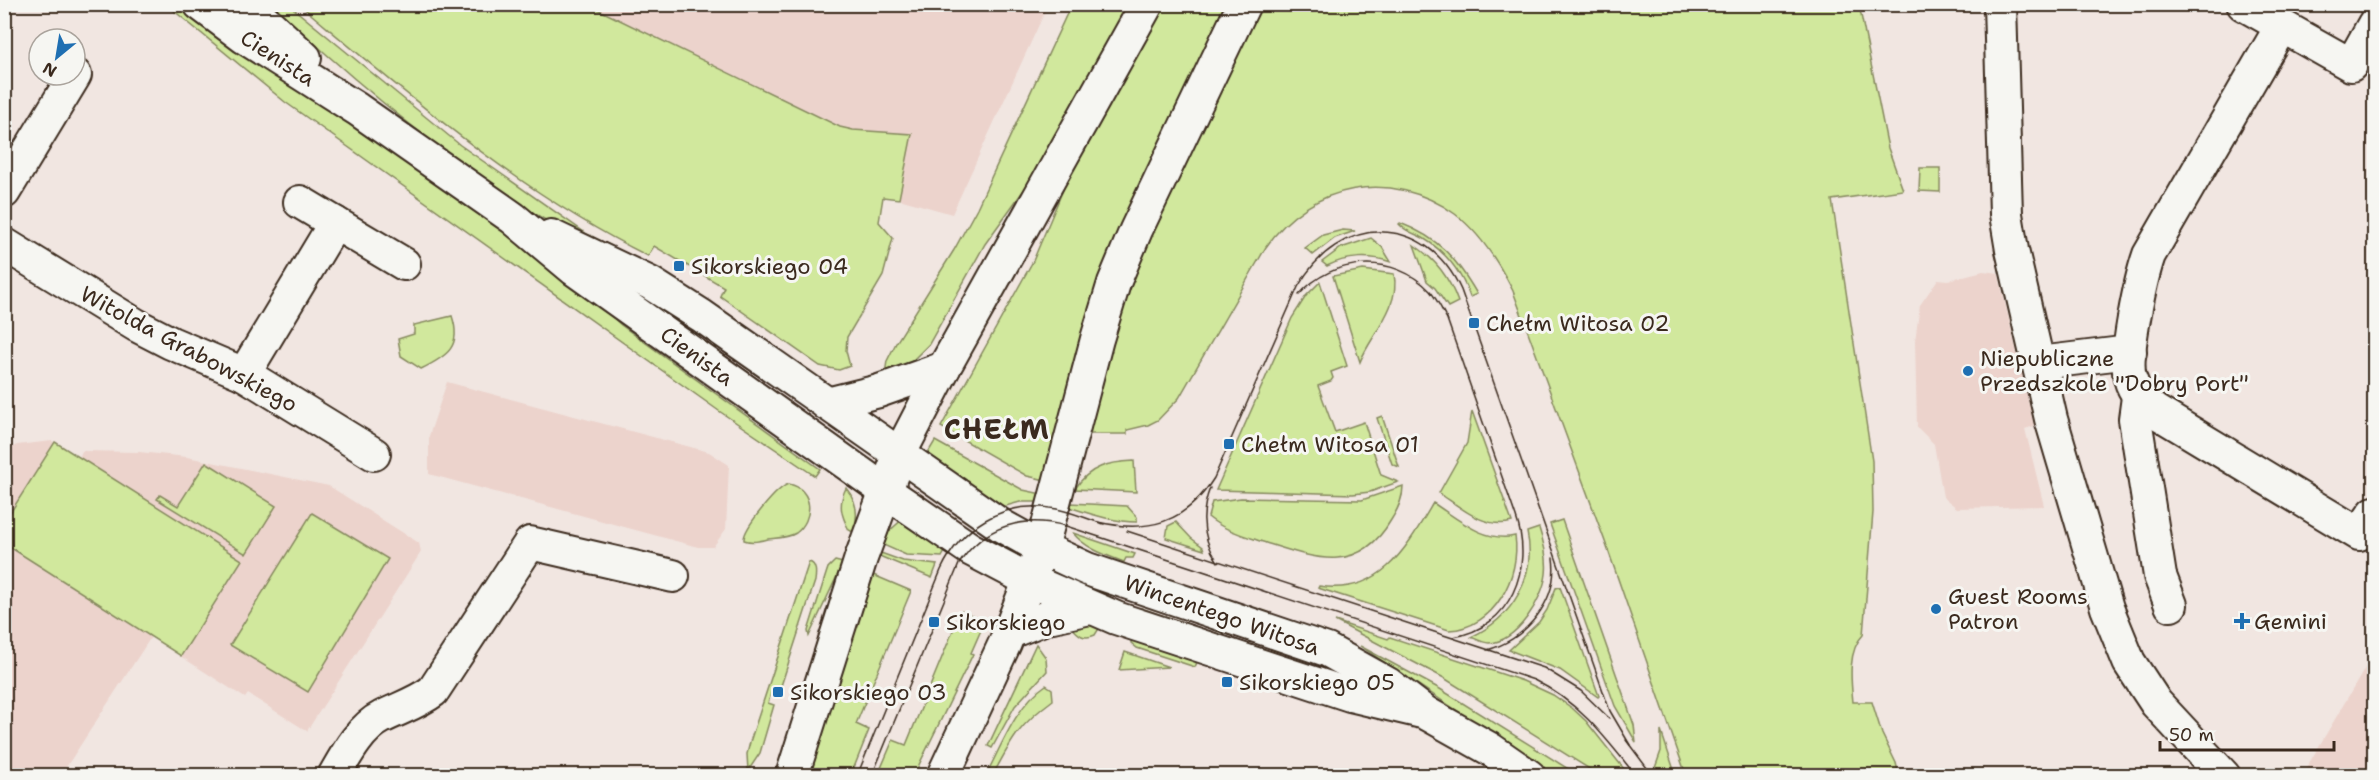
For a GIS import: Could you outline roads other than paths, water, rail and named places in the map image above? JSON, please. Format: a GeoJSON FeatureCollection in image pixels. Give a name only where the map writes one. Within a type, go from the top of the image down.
{"type":"FeatureCollection","features":[{"type":"Feature","properties":{"kind":"street","name":"Cienista"},"geometry":{"type":"LineString","coordinates":[[200,4],[244,37],[357,109],[513,218],[574,269],[884,490],[958,541],[1030,581]]}},
{"type":"Feature","properties":{"kind":"street","name":"Cienista"},"geometry":{"type":"LineString","coordinates":[[247,4],[357,109]]}},
{"type":"Feature","properties":{"kind":"street"},"geometry":{"type":"LineString","coordinates":[[792,776],[884,490],[899,455],[944,368],[1147,4]]}},
{"type":"Feature","properties":{"kind":"street"},"geometry":{"type":"LineString","coordinates":[[942,776],[1010,632],[1042,548],[1097,339],[1114,284],[1136,230],[1244,4]]}},
{"type":"Feature","properties":{"kind":"street"},"geometry":{"type":"LineString","coordinates":[[2000,4],[2006,214],[2051,419],[2107,608],[2128,662],[2156,703],[2224,776]]}},
{"type":"Feature","properties":{"kind":"street"},"geometry":{"type":"LineString","coordinates":[[2243,4],[2351,65],[2374,24]]}},
{"type":"Feature","properties":{"kind":"street"},"geometry":{"type":"LineString","coordinates":[[2282,27],[2149,255],[2140,283],[2130,352],[2129,376],[2138,396],[2169,420],[2359,534],[2374,513]]}},
{"type":"Feature","properties":{"kind":"street"},"geometry":{"type":"LineString","coordinates":[[4,192],[68,87]]}},
{"type":"Feature","properties":{"kind":"street"},"geometry":{"type":"LineString","coordinates":[[300,202],[404,264]]}},
{"type":"Feature","properties":{"kind":"street","name":"Cienista"},"geometry":{"type":"LineString","coordinates":[[513,218],[650,283],[702,315],[899,455]]}},
{"type":"Feature","properties":{"kind":"street"},"geometry":{"type":"LineString","coordinates":[[244,374],[334,222]]}},
{"type":"Feature","properties":{"kind":"street","name":"Witolda Grabowskiego"},"geometry":{"type":"LineString","coordinates":[[4,244],[154,335],[244,374],[374,454]]}},
{"type":"Feature","properties":{"kind":"street"},"geometry":{"type":"LineString","coordinates":[[2039,363],[2130,352]]}},
{"type":"Feature","properties":{"kind":"street"},"geometry":{"type":"LineString","coordinates":[[827,404],[879,391],[944,368]]}},
{"type":"Feature","properties":{"kind":"street"},"geometry":{"type":"LineString","coordinates":[[2138,396],[2135,419],[2160,576],[2172,605]]}},
{"type":"Feature","properties":{"kind":"street","name":"Wincentego Witosa"},"geometry":{"type":"LineString","coordinates":[[899,455],[988,518],[1042,548],[1129,584],[1327,650],[1388,684],[1426,713],[1490,749],[1529,776]]}},
{"type":"Feature","properties":{"kind":"street"},"geometry":{"type":"LineString","coordinates":[[334,776],[362,733],[380,718],[420,701],[433,691],[530,543],[674,576]]}},
{"type":"Feature","properties":{"kind":"street","name":"Wincentego Witosa"},"geometry":{"type":"LineString","coordinates":[[1030,581],[1090,608],[1350,694],[1426,713]]}},
{"type":"Feature","properties":{"kind":"street"},"geometry":{"type":"LineString","coordinates":[[1010,632],[1048,616],[1090,608]]}},
{"type":"Feature","properties":{"kind":"tram line"},"geometry":{"type":"LineString","coordinates":[[1097,522],[1115,525],[1149,525],[1178,515],[1191,506],[1214,478],[1298,287],[1315,263],[1335,246],[1358,235],[1381,232],[1405,236],[1426,246],[1446,264],[1461,290],[1610,711],[1630,745]]}},
{"type":"Feature","properties":{"kind":"tram line"},"geometry":{"type":"LineString","coordinates":[[1299,295],[1313,282],[1328,273],[1364,264],[1382,265],[1399,270],[1416,279],[1433,294],[1447,319],[1516,517],[1521,536],[1522,556],[1513,593],[1503,609],[1490,622],[1473,631],[1453,637]]}},
{"type":"Feature","properties":{"kind":"tram line"},"geometry":{"type":"LineString","coordinates":[[1210,488],[1205,507],[1204,526],[1209,544],[1218,562]]}},
{"type":"Feature","properties":{"kind":"tram line"},"geometry":{"type":"LineString","coordinates":[[857,776],[941,570],[960,541],[985,520],[1000,513],[1032,507],[1057,509],[1104,524]]}},
{"type":"Feature","properties":{"kind":"tram line"},"geometry":{"type":"LineString","coordinates":[[872,776],[959,564],[980,540],[993,532],[1006,526],[1035,522],[1066,526],[1534,680],[1578,710],[1602,734],[1636,776]]}},
{"type":"Feature","properties":{"kind":"tram line"},"geometry":{"type":"LineString","coordinates":[[1127,531],[1544,668],[1581,691],[1609,718]]}},
{"type":"Feature","properties":{"kind":"tram line"},"geometry":{"type":"LineString","coordinates":[[1487,650],[1515,637],[1537,616],[1551,589],[1553,558]]}},
{"type":"Feature","properties":{"kind":"tram line"},"geometry":{"type":"LineString","coordinates":[[1626,740],[1653,776]]}},
{"type":"Feature","properties":{"kind":"place","name":"Sikorskiego 04"},"geometry":{"type":"Point","coordinates":[679,266]}},
{"type":"Feature","properties":{"kind":"place","name":"Chełm Witosa 02"},"geometry":{"type":"Point","coordinates":[1474,323]}},
{"type":"Feature","properties":{"kind":"place","name":"Niepubliczne Przedszkole \"Dobry Port\""},"geometry":{"type":"Point","coordinates":[1968,371]}},
{"type":"Feature","properties":{"kind":"place","name":"Chełm Witosa 01"},"geometry":{"type":"Point","coordinates":[1229,444]}},
{"type":"Feature","properties":{"kind":"place","name":"Guest Rooms Patron"},"geometry":{"type":"Point","coordinates":[1936,609]}},
{"type":"Feature","properties":{"kind":"place","name":"Gemini"},"geometry":{"type":"Point","coordinates":[2242,621]}},
{"type":"Feature","properties":{"kind":"place","name":"Sikorskiego"},"geometry":{"type":"Point","coordinates":[934,622]}},
{"type":"Feature","properties":{"kind":"place","name":"Sikorskiego 05"},"geometry":{"type":"Point","coordinates":[1227,682]}},
{"type":"Feature","properties":{"kind":"place","name":"Sikorskiego 03"},"geometry":{"type":"Point","coordinates":[778,692]}},
{"type":"Feature","properties":{"kind":"district","name":"CHEŁM"},"geometry":{"type":"Point","coordinates":[997,429]}}]}
